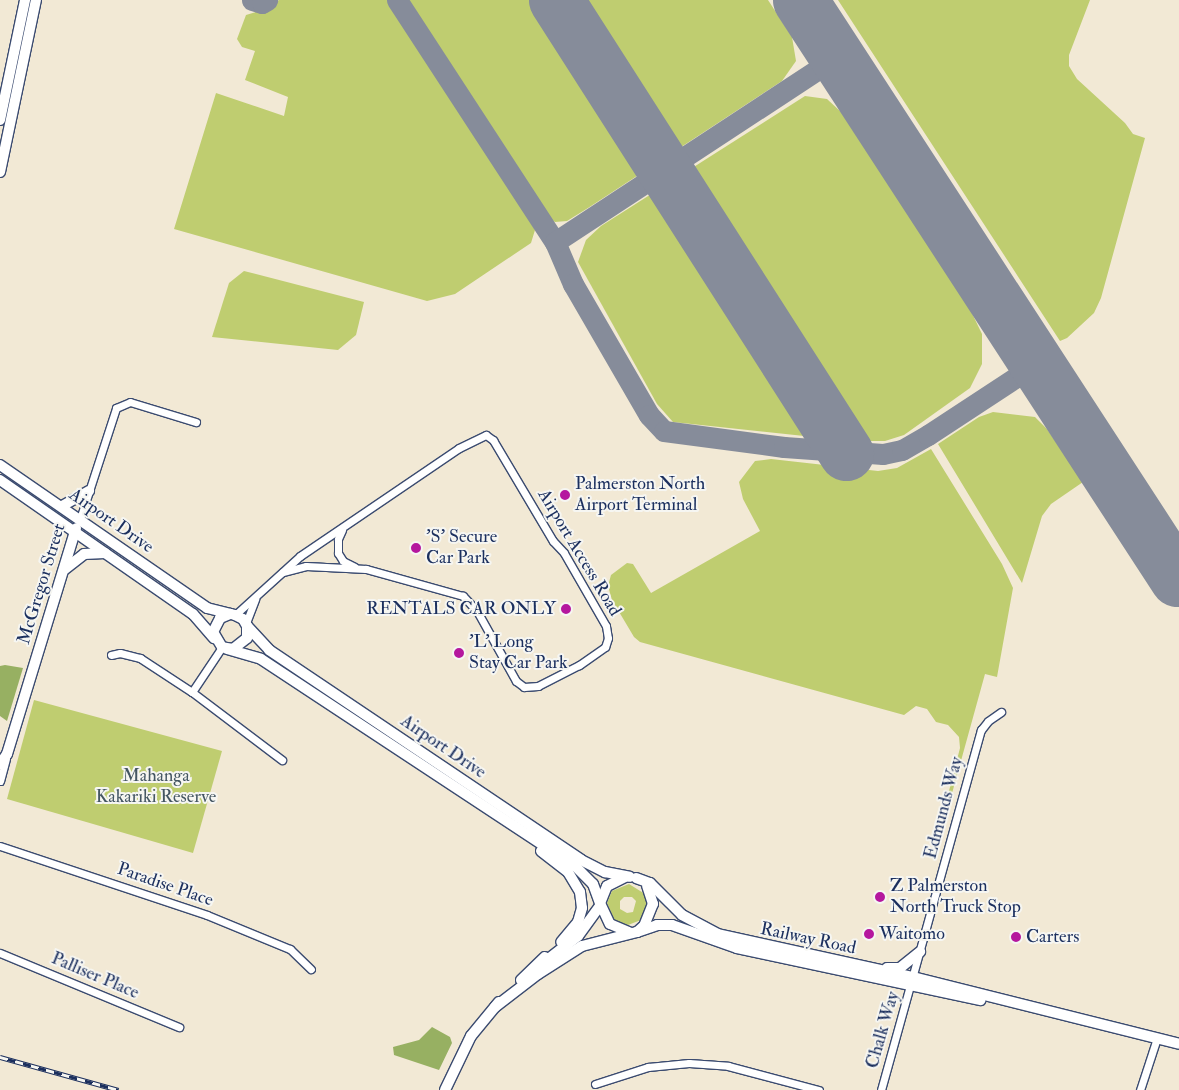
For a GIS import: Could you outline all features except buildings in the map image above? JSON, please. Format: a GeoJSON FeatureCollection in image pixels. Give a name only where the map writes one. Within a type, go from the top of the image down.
{"type":"FeatureCollection","features":[{"type":"Feature","properties":{"kind":"main road"},"geometry":{"type":"LineString","coordinates":[[0,120],[26,0]]}},
{"type":"Feature","properties":{"kind":"main road"},"geometry":{"type":"LineString","coordinates":[[0,172],[36,0]]}},
{"type":"Feature","properties":{"kind":"main road","name":"Airport Drive"},"geometry":{"type":"LineString","coordinates":[[0,465],[62,506],[209,610],[233,614]]}},
{"type":"Feature","properties":{"kind":"main road","name":"Airport Drive"},"geometry":{"type":"LineString","coordinates":[[0,480],[193,614],[222,646],[260,659],[582,871],[593,884],[600,904]]}},
{"type":"Feature","properties":{"kind":"main road"},"geometry":{"type":"LineString","coordinates":[[62,506],[89,491]]}},
{"type":"Feature","properties":{"kind":"main road","name":"McGregor Street"},"geometry":{"type":"LineString","coordinates":[[0,764],[6,754],[74,532],[80,519]]}},
{"type":"Feature","properties":{"kind":"main road"},"geometry":{"type":"LineString","coordinates":[[62,573],[84,554],[106,554]]}},
{"type":"Feature","properties":{"kind":"main road"},"geometry":{"type":"LineString","coordinates":[[233,614],[246,624],[244,643],[222,646],[213,632],[216,622],[233,614]]}},
{"type":"Feature","properties":{"kind":"main road","name":"Airport Drive"},"geometry":{"type":"LineString","coordinates":[[246,624],[269,650],[581,860],[605,872],[633,877]]}},
{"type":"Feature","properties":{"kind":"main road"},"geometry":{"type":"LineString","coordinates":[[494,814],[564,868],[576,882],[581,897],[581,913],[576,927],[518,982]]}},
{"type":"Feature","properties":{"kind":"main road"},"geometry":{"type":"LineString","coordinates":[[622,877],[633,877],[649,888],[653,904],[648,919],[634,932],[610,924],[600,904],[607,886],[622,877]]}},
{"type":"Feature","properties":{"kind":"main road","name":"Railway Road"},"geometry":{"type":"LineString","coordinates":[[633,877],[646,880],[675,909],[708,930],[912,982]]}},
{"type":"Feature","properties":{"kind":"main road","name":"Railway Road"},"geometry":{"type":"LineString","coordinates":[[445,1090],[461,1053],[495,1006],[518,982],[578,936],[600,904]]}},
{"type":"Feature","properties":{"kind":"main road","name":"Railway Road"},"geometry":{"type":"LineString","coordinates":[[495,1006],[538,974],[582,946],[657,925],[672,925],[716,943],[1049,1011],[1179,1044]]}},
{"type":"Feature","properties":{"kind":"main road"},"geometry":{"type":"LineString","coordinates":[[808,955],[841,958],[891,969],[900,968],[920,952]]}},
{"type":"Feature","properties":{"kind":"street","name":"McGregor Street"},"geometry":{"type":"LineString","coordinates":[[80,519],[112,414],[122,404],[130,402],[196,422]]}},
{"type":"Feature","properties":{"kind":"street","name":"Airport Access Road"},"geometry":{"type":"LineString","coordinates":[[233,614],[255,599],[283,572],[300,556],[343,529],[459,448],[479,436],[489,436],[553,541],[564,553],[606,626],[607,642],[600,651],[579,665],[538,686],[524,687],[516,681],[476,611],[463,596],[366,569],[306,566],[283,572]]}},
{"type":"Feature","properties":{"kind":"street"},"geometry":{"type":"LineString","coordinates":[[343,529],[338,545],[340,557],[350,566],[366,569]]}},
{"type":"Feature","properties":{"kind":"street","name":"Airport Access Road"},"geometry":{"type":"LineString","coordinates":[[246,624],[255,599]]}},
{"type":"Feature","properties":{"kind":"street"},"geometry":{"type":"LineString","coordinates":[[192,692],[222,646]]}},
{"type":"Feature","properties":{"kind":"street"},"geometry":{"type":"LineString","coordinates":[[111,655],[120,653],[140,658],[192,692],[282,760]]}},
{"type":"Feature","properties":{"kind":"street","name":"Edmunds Way"},"geometry":{"type":"LineString","coordinates":[[912,982],[981,730],[988,721],[1001,712]]}},
{"type":"Feature","properties":{"kind":"street"},"geometry":{"type":"LineString","coordinates":[[0,781],[6,754]]}},
{"type":"Feature","properties":{"kind":"street","name":"Paradise Place"},"geometry":{"type":"LineString","coordinates":[[0,846],[207,914],[290,950],[311,970]]}},
{"type":"Feature","properties":{"kind":"street","name":"Palliser Place"},"geometry":{"type":"LineString","coordinates":[[0,953],[179,1027]]}},
{"type":"Feature","properties":{"kind":"street","name":"Chalk Way"},"geometry":{"type":"LineString","coordinates":[[881,1090],[912,982]]}},
{"type":"Feature","properties":{"kind":"street"},"geometry":{"type":"LineString","coordinates":[[1140,1090],[1157,1038]]}},
{"type":"Feature","properties":{"kind":"street"},"geometry":{"type":"LineString","coordinates":[[595,1084],[648,1067],[689,1063],[728,1066],[819,1090]]}},
{"type":"Feature","properties":{"kind":"green space"},"geometry":{"type":"Polygon","coordinates":[[[279,0],[389,0],[533,221],[531,223],[535,230],[531,243],[455,294],[427,301],[174,229],[216,93],[284,116],[288,97],[245,80],[255,51],[242,47],[237,39],[246,15],[269,8],[279,0]]]}},
{"type":"Feature","properties":{"kind":"green space"},"geometry":{"type":"Polygon","coordinates":[[[404,0],[768,0],[792,37],[796,61],[782,81],[588,208],[567,221],[555,222],[544,214],[404,0]]]}},
{"type":"Feature","properties":{"kind":"green space"},"geometry":{"type":"Polygon","coordinates":[[[838,0],[1090,0],[1069,55],[1069,66],[1077,79],[1125,123],[1133,134],[1145,138],[1101,298],[1094,313],[1067,338],[1060,341],[838,0]]]}},
{"type":"Feature","properties":{"kind":"green space"},"geometry":{"type":"Polygon","coordinates":[[[805,96],[827,99],[841,112],[968,305],[982,334],[982,364],[970,388],[904,435],[885,441],[851,441],[673,422],[657,404],[578,262],[586,240],[601,226],[805,96]]]}},
{"type":"Feature","properties":{"kind":"green space"},"geometry":{"type":"Polygon","coordinates":[[[244,271],[364,302],[356,335],[338,350],[212,337],[229,283],[244,271]]]}},
{"type":"Feature","properties":{"kind":"green space"},"geometry":{"type":"Polygon","coordinates":[[[993,412],[1035,417],[1047,429],[1083,482],[1051,504],[1042,516],[1022,583],[938,444],[979,417],[993,412]]]}},
{"type":"Feature","properties":{"kind":"green space"},"geometry":{"type":"Polygon","coordinates":[[[931,449],[1002,564],[1013,588],[997,677],[985,674],[951,797],[949,791],[960,748],[959,737],[948,725],[936,722],[927,709],[916,706],[904,715],[640,642],[634,637],[612,600],[608,586],[611,575],[627,563],[633,564],[651,593],[760,531],[743,499],[739,482],[755,461],[771,459],[878,471],[897,468],[931,449]]]}},
{"type":"Feature","properties":{"kind":"green space"},"geometry":{"type":"Polygon","coordinates":[[[0,666],[23,668],[7,721],[0,716],[0,666]]]}},
{"type":"Feature","properties":{"kind":"green space","name":"Mahanga Kakariki Reserve"},"geometry":{"type":"Polygon","coordinates":[[[34,700],[222,751],[193,853],[7,799],[34,700]]]}},
{"type":"Feature","properties":{"kind":"green space"},"geometry":{"type":"Polygon","coordinates":[[[629,884],[645,894],[648,908],[641,920],[628,925],[615,921],[607,903],[612,891],[629,884]],[[624,897],[620,901],[620,909],[627,913],[633,912],[636,901],[632,897],[624,897]]]}},
{"type":"Feature","properties":{"kind":"green space"},"geometry":{"type":"Polygon","coordinates":[[[432,1027],[450,1037],[452,1043],[439,1070],[394,1055],[393,1047],[419,1040],[432,1027]]]}},
{"type":"Feature","properties":{"kind":"taxiway"},"geometry":{"type":"LineString","coordinates":[[252,0],[262,3],[267,0]]}},
{"type":"Feature","properties":{"kind":"taxiway"},"geometry":{"type":"LineString","coordinates":[[397,0],[555,242],[573,284],[649,415],[664,431],[784,447],[883,454],[902,450],[928,435],[1036,364]]}},
{"type":"Feature","properties":{"kind":"taxiway"},"geometry":{"type":"LineString","coordinates":[[555,242],[837,57]]}},
{"type":"Feature","properties":{"kind":"runway"},"geometry":{"type":"LineString","coordinates":[[556,0],[846,453]]}},
{"type":"Feature","properties":{"kind":"runway"},"geometry":{"type":"LineString","coordinates":[[800,0],[1177,579]]}},
{"type":"Feature","properties":{"kind":"railway"},"geometry":{"type":"LineString","coordinates":[[0,1057],[119,1090]]}},
{"type":"Feature","properties":{"kind":"place","name":"Palmerston North Airport Terminal"},"geometry":{"type":"Point","coordinates":[565,495]}},
{"type":"Feature","properties":{"kind":"place","name":"'S' Secure Car Park"},"geometry":{"type":"Point","coordinates":[416,548]}},
{"type":"Feature","properties":{"kind":"place","name":"RENTALS CAR ONLY"},"geometry":{"type":"Point","coordinates":[566,609]}},
{"type":"Feature","properties":{"kind":"place","name":"'L' Long Stay Car Park"},"geometry":{"type":"Point","coordinates":[459,653]}},
{"type":"Feature","properties":{"kind":"place","name":"Z Palmerston North Truck Stop"},"geometry":{"type":"Point","coordinates":[880,897]}},
{"type":"Feature","properties":{"kind":"place","name":"Waitomo"},"geometry":{"type":"Point","coordinates":[869,934]}},
{"type":"Feature","properties":{"kind":"place","name":"Carters"},"geometry":{"type":"Point","coordinates":[1016,937]}}]}
